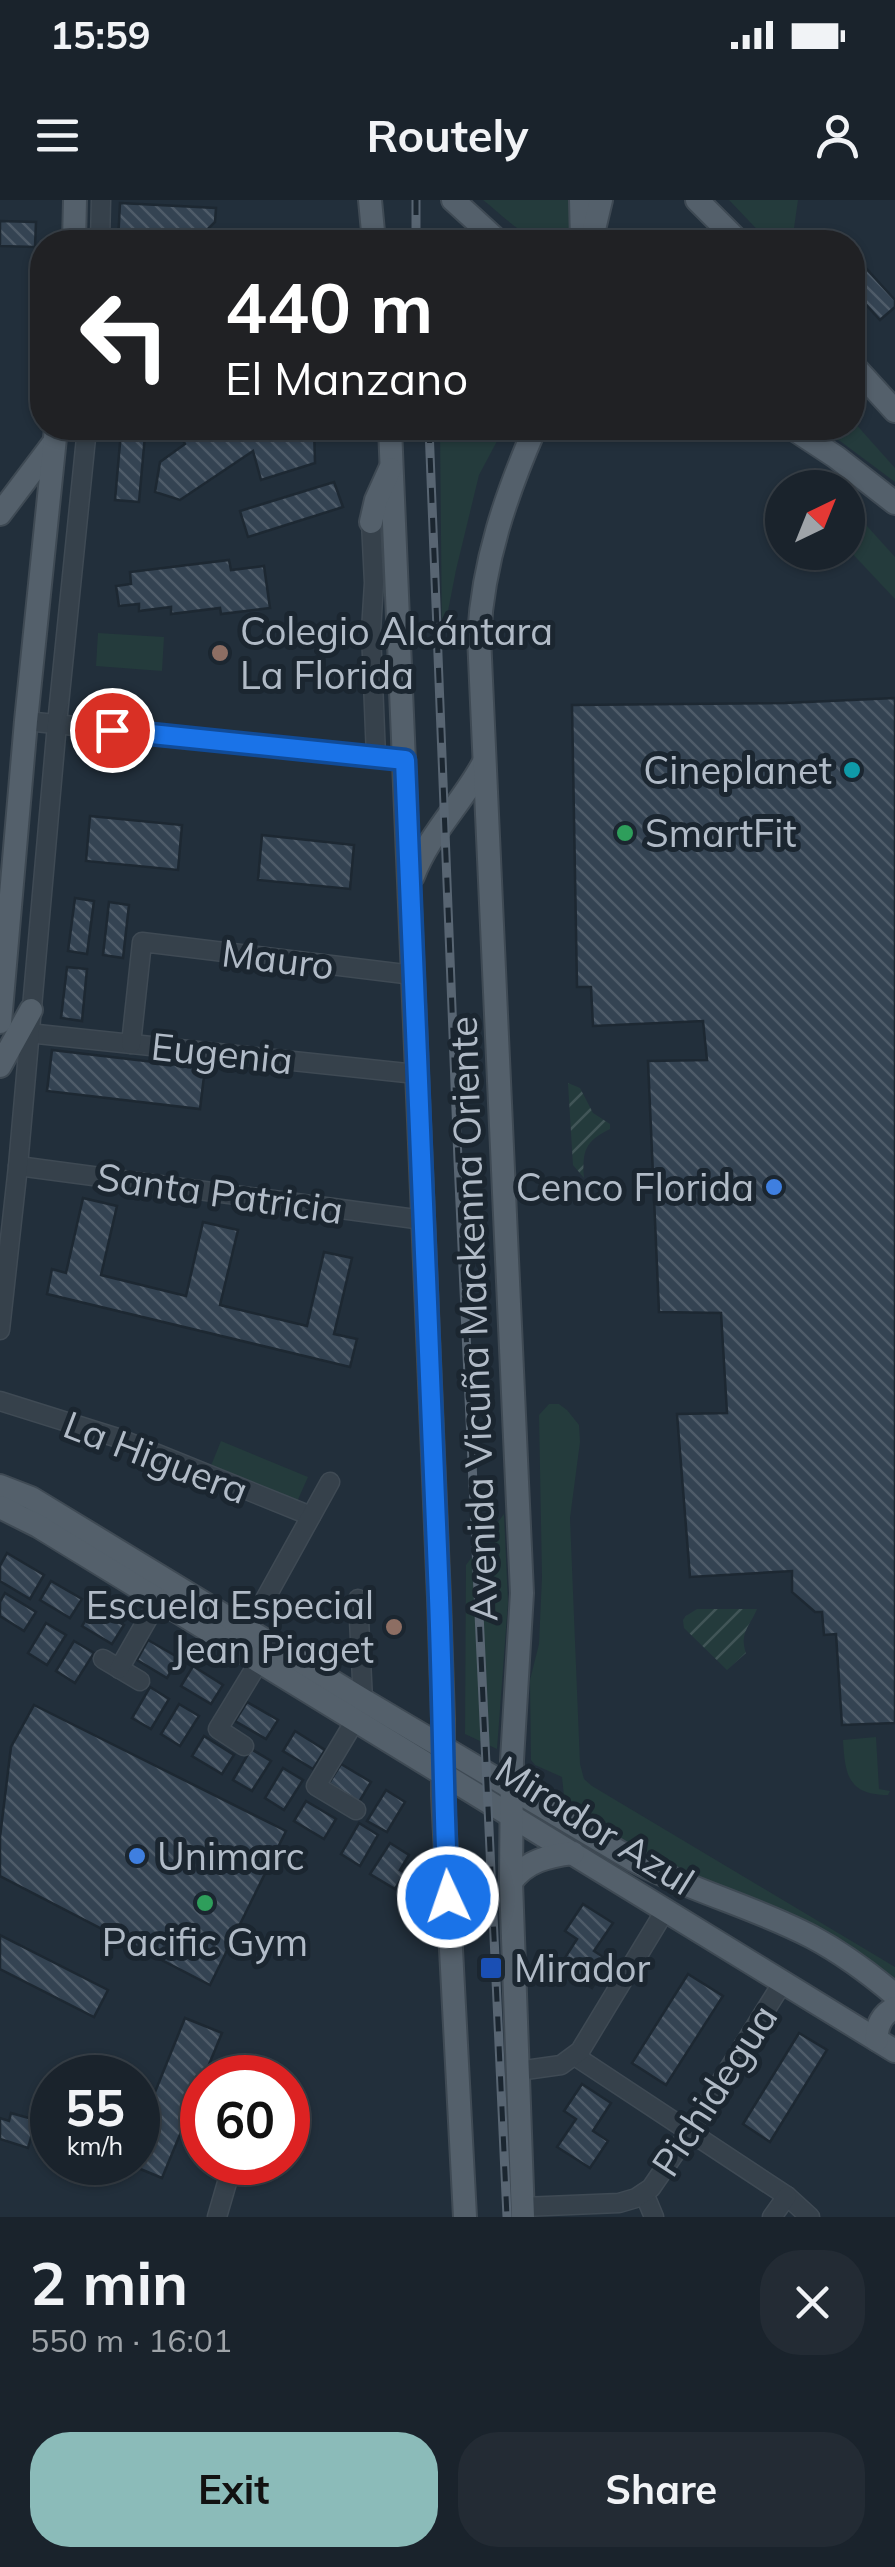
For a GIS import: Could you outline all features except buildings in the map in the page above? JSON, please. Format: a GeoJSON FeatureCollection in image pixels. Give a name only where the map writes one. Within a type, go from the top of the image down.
{"type":"FeatureCollection","features":[{"type":"Feature","properties":{"kind":"main road"},"geometry":{"type":"LineString","coordinates":[[75,230],[76,200]]}},
{"type":"Feature","properties":{"kind":"main road"},"geometry":{"type":"LineString","coordinates":[[370,200],[373,230]]}},
{"type":"Feature","properties":{"kind":"main road"},"geometry":{"type":"LineString","coordinates":[[452,200],[486,230]]}},
{"type":"Feature","properties":{"kind":"main road"},"geometry":{"type":"LineString","coordinates":[[581,200],[582,230]]}},
{"type":"Feature","properties":{"kind":"main road"},"geometry":{"type":"LineString","coordinates":[[594,230],[601,200]]}},
{"type":"Feature","properties":{"kind":"main road"},"geometry":{"type":"LineString","coordinates":[[698,200],[727,230]]}},
{"type":"Feature","properties":{"kind":"main road"},"geometry":{"type":"LineString","coordinates":[[865,378],[895,411]]}},
{"type":"Feature","properties":{"kind":"main road"},"geometry":{"type":"LineString","coordinates":[[0,514],[52,440]]}},
{"type":"Feature","properties":{"kind":"main road"},"geometry":{"type":"LineString","coordinates":[[0,1022],[54,440]]}},
{"type":"Feature","properties":{"kind":"main road","name":"Avenida Vicuña Mackenna Oriente"},"geometry":{"type":"LineString","coordinates":[[391,440],[443,1773],[466,2217]]}},
{"type":"Feature","properties":{"kind":"main road","name":"Avenida Vicuña Mackenna Oriente"},"geometry":{"type":"LineString","coordinates":[[523,2212],[511,1882],[522,1592],[479,636],[485,575],[505,501],[531,440]]}},
{"type":"Feature","properties":{"kind":"main road"},"geometry":{"type":"LineString","coordinates":[[810,440],[895,503]]}},
{"type":"Feature","properties":{"kind":"main road"},"geometry":{"type":"LineString","coordinates":[[372,522],[376,500],[392,466]]}},
{"type":"Feature","properties":{"kind":"main road"},"geometry":{"type":"LineString","coordinates":[[410,884],[428,844],[484,763]]}},
{"type":"Feature","properties":{"kind":"main road"},"geometry":{"type":"LineString","coordinates":[[0,1066],[30,1022]]}},
{"type":"Feature","properties":{"kind":"main road","name":"Mirador Azul"},"geometry":{"type":"LineString","coordinates":[[0,1486],[31,1498],[248,1630],[443,1773],[886,2046]]}},
{"type":"Feature","properties":{"kind":"main road","name":"Mirador Azul"},"geometry":{"type":"LineString","coordinates":[[0,1507],[260,1660],[444,1748],[633,1860],[673,1881],[812,1937],[895,1995]]}},
{"type":"Feature","properties":{"kind":"main road"},"geometry":{"type":"LineString","coordinates":[[511,1882],[531,1863],[573,1853]]}},
{"type":"Feature","properties":{"kind":"main road"},"geometry":{"type":"LineString","coordinates":[[886,2046],[877,2032],[881,2020],[895,2008]]}},
{"type":"Feature","properties":{"kind":"street"},"geometry":{"type":"LineString","coordinates":[[100,230],[101,200]]}},
{"type":"Feature","properties":{"kind":"street"},"geometry":{"type":"LineString","coordinates":[[0,1330],[86,440]]}},
{"type":"Feature","properties":{"kind":"street"},"geometry":{"type":"LineString","coordinates":[[372,522],[376,757]]}},
{"type":"Feature","properties":{"kind":"street"},"geometry":{"type":"LineString","coordinates":[[26,721],[405,760]]}},
{"type":"Feature","properties":{"kind":"street","name":"Mauro"},"geometry":{"type":"LineString","coordinates":[[131,1044],[142,942],[413,975]]}},
{"type":"Feature","properties":{"kind":"street","name":"Eugenia"},"geometry":{"type":"LineString","coordinates":[[30,1022],[131,1044],[416,1074]]}},
{"type":"Feature","properties":{"kind":"street","name":"Santa Patricia"},"geometry":{"type":"LineString","coordinates":[[18,1166],[423,1220]]}},
{"type":"Feature","properties":{"kind":"street","name":"La Higuera"},"geometry":{"type":"LineString","coordinates":[[0,1402],[118,1438],[311,1516]]}},
{"type":"Feature","properties":{"kind":"street"},"geometry":{"type":"LineString","coordinates":[[248,1630],[330,1482]]}},
{"type":"Feature","properties":{"kind":"street"},"geometry":{"type":"LineString","coordinates":[[140,1681],[111,1664],[159,1599]]}},
{"type":"Feature","properties":{"kind":"street"},"geometry":{"type":"LineString","coordinates":[[356,1810],[316,1786],[359,1710],[358,1600]]}},
{"type":"Feature","properties":{"kind":"street"},"geometry":{"type":"LineString","coordinates":[[244,1746],[218,1729],[260,1660]]}},
{"type":"Feature","properties":{"kind":"street"},"geometry":{"type":"LineString","coordinates":[[518,2071],[560,2064],[575,2056],[590,2038],[666,1910]]}},
{"type":"Feature","properties":{"kind":"street","name":"Pichidegua"},"geometry":{"type":"LineString","coordinates":[[523,2212],[619,2203],[644,2194],[690,2131],[783,1982]]}},
{"type":"Feature","properties":{"kind":"street"},"geometry":{"type":"LineString","coordinates":[[575,2056],[787,2196],[810,2217]]}},
{"type":"Feature","properties":{"kind":"street"},"geometry":{"type":"LineString","coordinates":[[216,2217],[226,2185]]}},
{"type":"Feature","properties":{"kind":"street"},"geometry":{"type":"LineString","coordinates":[[644,2194],[654,2217]]}},
{"type":"Feature","properties":{"kind":"street"},"geometry":{"type":"LineString","coordinates":[[772,2217],[787,2196]]}},
{"type":"Feature","properties":{"kind":"green space"},"geometry":{"type":"Polygon","coordinates":[[[483,200],[572,200],[573,230],[520,230],[483,200]]]}},
{"type":"Feature","properties":{"kind":"green space"},"geometry":{"type":"Polygon","coordinates":[[[729,200],[798,200],[794,230],[758,230],[729,200]]]}},
{"type":"Feature","properties":{"kind":"green space"},"geometry":{"type":"Polygon","coordinates":[[[865,434],[895,468],[895,482],[840,441],[865,440],[865,434]]]}},
{"type":"Feature","properties":{"kind":"green space"},"geometry":{"type":"Polygon","coordinates":[[[440,440],[498,440],[479,475],[442,642],[440,440]]]}},
{"type":"Feature","properties":{"kind":"green space"},"geometry":{"type":"Polygon","coordinates":[[[865,524],[895,557],[895,599],[865,567],[865,524]]]}},
{"type":"Feature","properties":{"kind":"green space"},"geometry":{"type":"Polygon","coordinates":[[[98,633],[164,637],[162,671],[96,666],[98,633]]]}},
{"type":"Feature","properties":{"kind":"green space"},"geometry":{"type":"Polygon","coordinates":[[[568,1083],[580,1088],[593,1113],[610,1124],[610,1129],[587,1148],[584,1178],[573,1165],[568,1083]]]}},
{"type":"Feature","properties":{"kind":"green space"},"geometry":{"type":"Polygon","coordinates":[[[549,1404],[559,1404],[579,1425],[570,1518],[580,1764],[584,1779],[895,1967],[895,1979],[848,1948],[665,1865],[575,1810],[564,1796],[562,1777],[531,1760],[530,1680],[539,1644],[542,1577],[539,1415],[549,1404]]]}},
{"type":"Feature","properties":{"kind":"green space"},"geometry":{"type":"Polygon","coordinates":[[[221,1441],[308,1477],[296,1504],[210,1468],[221,1441]]]}},
{"type":"Feature","properties":{"kind":"green space"},"geometry":{"type":"Polygon","coordinates":[[[504,1514],[508,1602],[497,1749],[465,1734],[466,1565],[504,1514]]]}},
{"type":"Feature","properties":{"kind":"green space"},"geometry":{"type":"Polygon","coordinates":[[[697,1609],[757,1609],[745,1635],[746,1653],[727,1670],[684,1628],[683,1620],[697,1609]]]}},
{"type":"Feature","properties":{"kind":"green space"},"geometry":{"type":"Polygon","coordinates":[[[876,1737],[879,1789],[890,1791],[888,1795],[856,1786],[845,1763],[843,1740],[876,1737]]]}},
{"type":"Feature","properties":{"kind":"railway"},"geometry":{"type":"LineString","coordinates":[[416,200],[416,230]]}},
{"type":"Feature","properties":{"kind":"railway"},"geometry":{"type":"LineString","coordinates":[[429,440],[507,2217]]}},
{"type":"Feature","properties":{"kind":"place","name":"Colegio Alcántara La Florida"},"geometry":{"type":"Point","coordinates":[220,653]}},
{"type":"Feature","properties":{"kind":"place","name":"Cineplanet"},"geometry":{"type":"Point","coordinates":[852,770]}},
{"type":"Feature","properties":{"kind":"place","name":"SmartFit"},"geometry":{"type":"Point","coordinates":[625,833]}},
{"type":"Feature","properties":{"kind":"place","name":"Cenco Florida"},"geometry":{"type":"Point","coordinates":[774,1187]}},
{"type":"Feature","properties":{"kind":"place","name":"Escuela Especial Jean Piaget"},"geometry":{"type":"Point","coordinates":[394,1627]}},
{"type":"Feature","properties":{"kind":"place","name":"Unimarc"},"geometry":{"type":"Point","coordinates":[137,1856]}},
{"type":"Feature","properties":{"kind":"place","name":"Pacific Gym"},"geometry":{"type":"Point","coordinates":[205,1903]}},
{"type":"Feature","properties":{"kind":"place","name":"Mirador"},"geometry":{"type":"Point","coordinates":[491,1968]}},
{"type":"Feature","properties":{"kind":"route"},"geometry":{"type":"LineString","coordinates":[[112,730],[405,760],[448,1897]]}}]}
